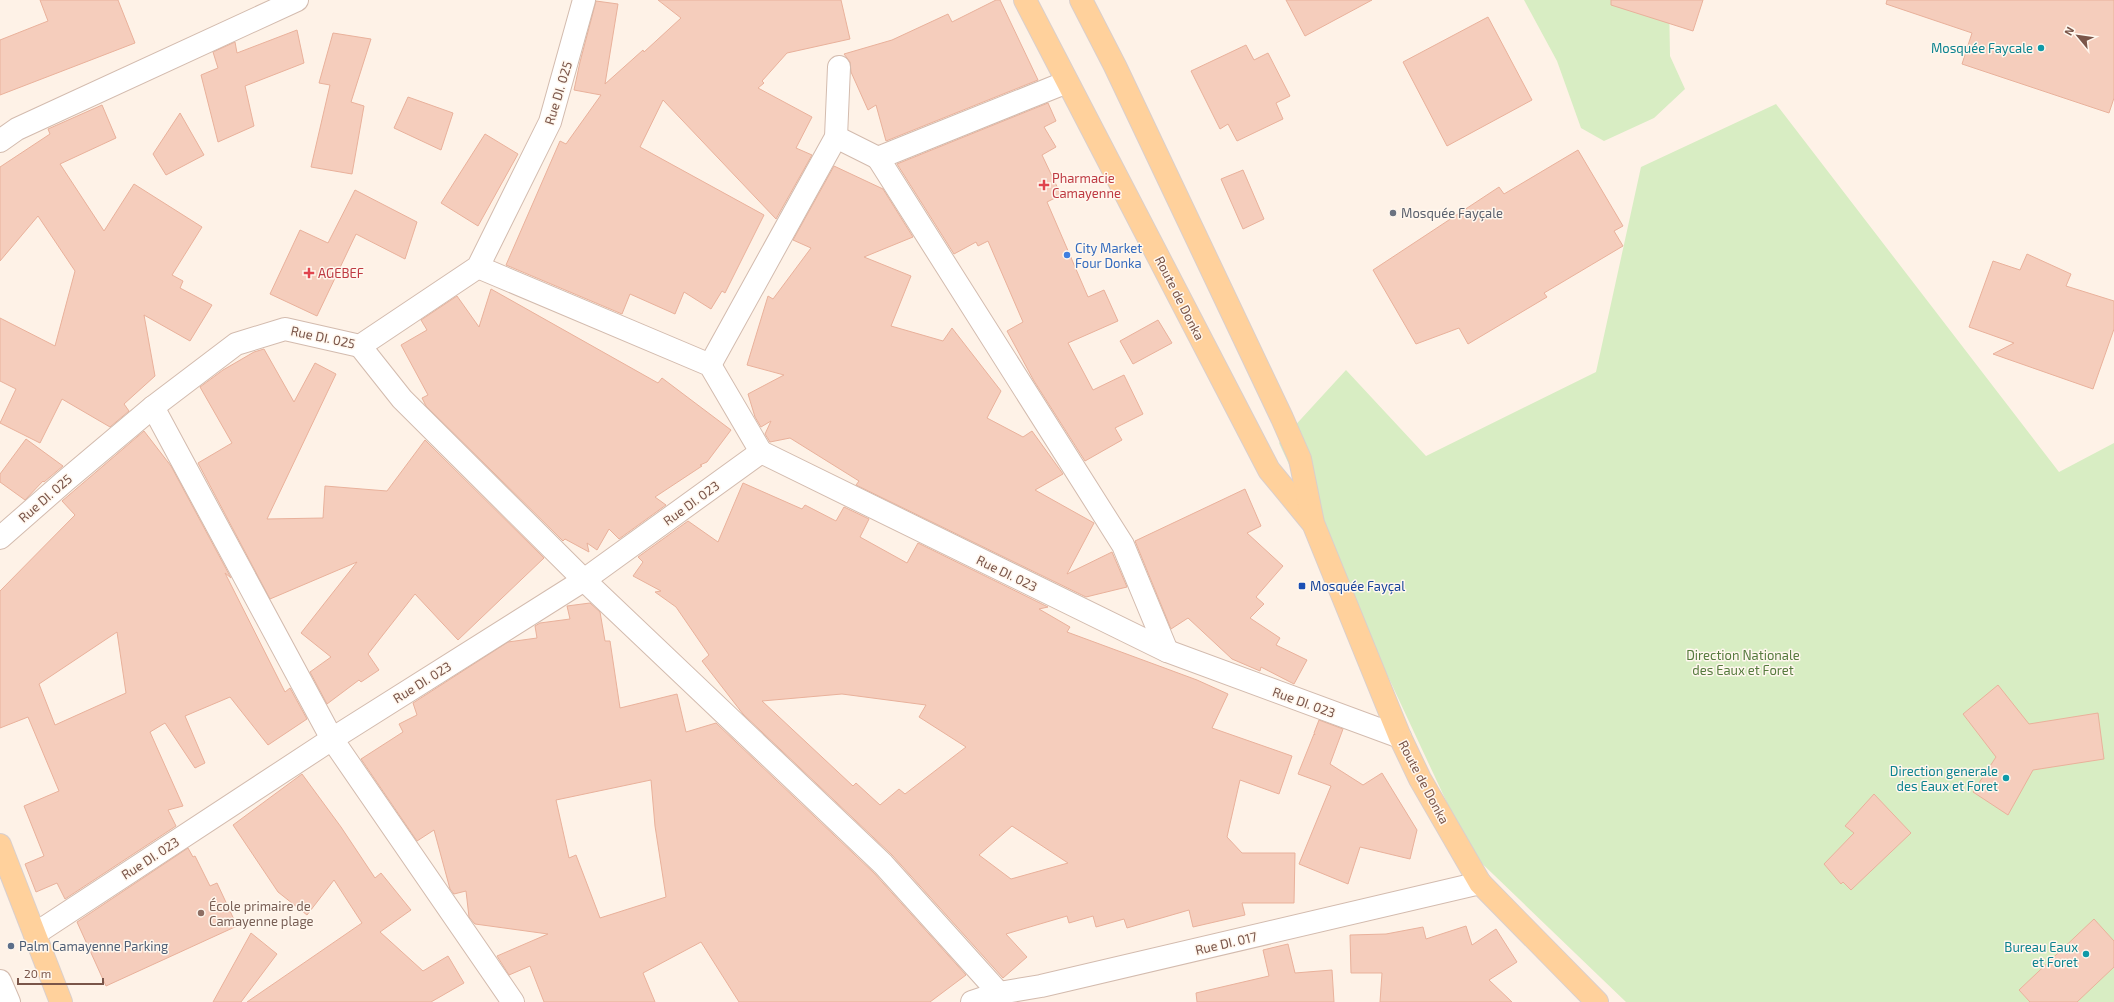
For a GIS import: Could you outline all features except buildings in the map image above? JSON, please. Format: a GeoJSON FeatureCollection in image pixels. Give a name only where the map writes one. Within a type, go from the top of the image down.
{"type":"FeatureCollection","features":[{"type":"Feature","properties":{"kind":"main road","name":"Route de Donka"},"geometry":{"type":"LineString","coordinates":[[1025,0],[1269,470],[1313,523]]}},
{"type":"Feature","properties":{"kind":"main road","name":"Route de Donka"},"geometry":{"type":"LineString","coordinates":[[1081,0],[1115,66],[1300,459],[1313,523],[1400,737],[1420,779],[1480,883],[1597,1002]]}},
{"type":"Feature","properties":{"kind":"main road"},"geometry":{"type":"LineString","coordinates":[[0,845],[61,1002]]}},
{"type":"Feature","properties":{"kind":"street"},"geometry":{"type":"LineString","coordinates":[[0,141],[18,129],[297,0]]}},
{"type":"Feature","properties":{"kind":"street","name":"Rue DI. 025"},"geometry":{"type":"LineString","coordinates":[[0,538],[153,407],[236,344],[285,329],[360,346],[478,267],[550,122],[584,0]]}},
{"type":"Feature","properties":{"kind":"street"},"geometry":{"type":"LineString","coordinates":[[710,365],[836,137],[839,67]]}},
{"type":"Feature","properties":{"kind":"street"},"geometry":{"type":"LineString","coordinates":[[878,158],[1068,82]]}},
{"type":"Feature","properties":{"kind":"street"},"geometry":{"type":"LineString","coordinates":[[836,137],[878,158],[1123,546],[1167,651]]}},
{"type":"Feature","properties":{"kind":"street"},"geometry":{"type":"LineString","coordinates":[[478,267],[710,365],[761,452]]}},
{"type":"Feature","properties":{"kind":"street"},"geometry":{"type":"LineString","coordinates":[[360,346],[402,399],[584,580],[883,864],[999,993]]}},
{"type":"Feature","properties":{"kind":"street"},"geometry":{"type":"LineString","coordinates":[[153,407],[332,738],[513,1002]]}},
{"type":"Feature","properties":{"kind":"street","name":"Rue DI. 023"},"geometry":{"type":"LineString","coordinates":[[35,934],[332,738],[584,580],[761,452],[1167,651],[1400,737]]}},
{"type":"Feature","properties":{"kind":"street","name":"Rue DI. 017"},"geometry":{"type":"LineString","coordinates":[[972,1002],[999,993],[1043,994],[1480,883]]}},
{"type":"Feature","properties":{"kind":"street"},"geometry":{"type":"LineString","coordinates":[[0,981],[9,1002]]}},
{"type":"Feature","properties":{"kind":"green space"},"geometry":{"type":"Polygon","coordinates":[[[1524,0],[1669,0],[1670,56],[1685,89],[1654,118],[1604,141],[1581,128],[1557,61],[1524,0]]]}},
{"type":"Feature","properties":{"kind":"green space","name":"Direction Nationale des Eaux et Foret"},"geometry":{"type":"Polygon","coordinates":[[[1776,104],[2059,472],[2114,443],[2114,1002],[1626,1002],[1470,852],[1279,443],[1346,370],[1426,456],[1596,372],[1641,167],[1776,104]]]}},
{"type":"Feature","properties":{"kind":"place","name":"Mosquée Faycale"},"geometry":{"type":"Point","coordinates":[2041,48]}},
{"type":"Feature","properties":{"kind":"place","name":"Pharmacie Camayenne"},"geometry":{"type":"Point","coordinates":[1044,185]}},
{"type":"Feature","properties":{"kind":"place","name":"Mosquée Fayçale"},"geometry":{"type":"Point","coordinates":[1393,213]}},
{"type":"Feature","properties":{"kind":"place","name":"City Market Four Donka"},"geometry":{"type":"Point","coordinates":[1067,255]}},
{"type":"Feature","properties":{"kind":"place","name":"AGEBEF"},"geometry":{"type":"Point","coordinates":[309,273]}},
{"type":"Feature","properties":{"kind":"place","name":"Mosquée Fayçal"},"geometry":{"type":"Point","coordinates":[1302,586]}},
{"type":"Feature","properties":{"kind":"place","name":"Direction generale des Eaux et Foret"},"geometry":{"type":"Point","coordinates":[2006,778]}},
{"type":"Feature","properties":{"kind":"place","name":"École primaire de Camayenne plage"},"geometry":{"type":"Point","coordinates":[201,913]}},
{"type":"Feature","properties":{"kind":"place","name":"Palm Camayenne Parking"},"geometry":{"type":"Point","coordinates":[11,946]}},
{"type":"Feature","properties":{"kind":"place","name":"Bureau Eaux et Foret"},"geometry":{"type":"Point","coordinates":[2086,954]}}]}
